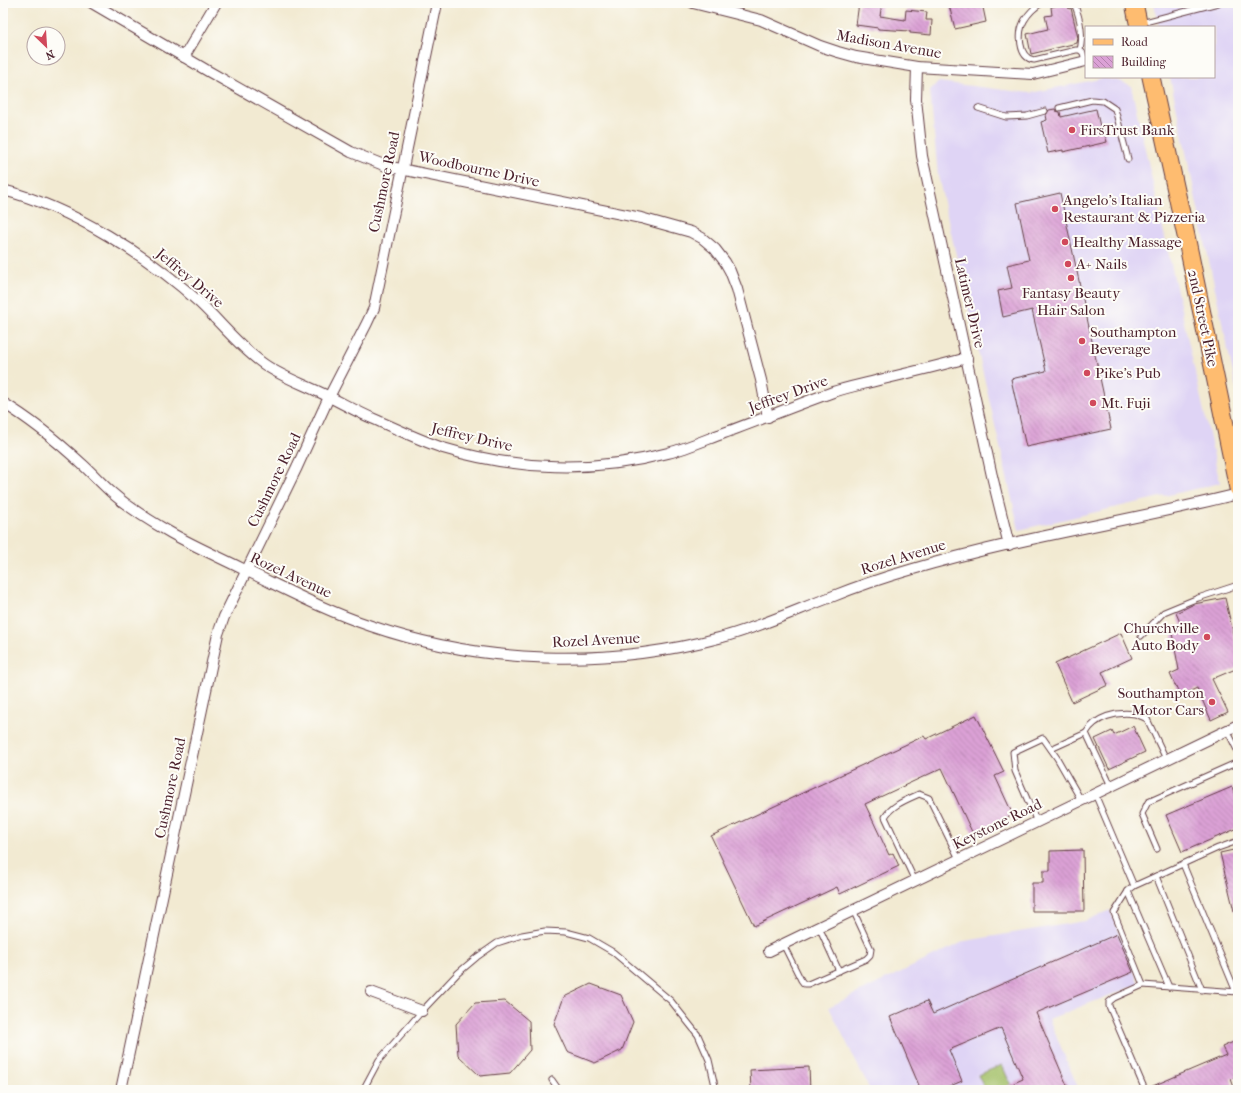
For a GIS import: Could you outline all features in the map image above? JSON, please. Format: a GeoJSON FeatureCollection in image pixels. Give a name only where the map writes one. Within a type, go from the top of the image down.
{"type":"FeatureCollection","features":[{"type":"Feature","properties":{"kind":"main road"},"geometry":{"type":"LineString","coordinates":[[1134,3],[1139,25]]}},
{"type":"Feature","properties":{"kind":"main road","name":"2nd Street Pike"},"geometry":{"type":"LineString","coordinates":[[1151,78],[1186,236],[1238,488]]}},
{"type":"Feature","properties":{"kind":"street","name":"Woodbourne Drive"},"geometry":{"type":"LineString","coordinates":[[92,3],[351,152],[372,162],[641,218],[691,232],[702,238],[715,249],[725,262],[733,277],[759,372],[768,417]]}},
{"type":"Feature","properties":{"kind":"street"},"geometry":{"type":"LineString","coordinates":[[184,57],[216,3]]}},
{"type":"Feature","properties":{"kind":"street","name":"Cushmore Road"},"geometry":{"type":"LineString","coordinates":[[121,1090],[215,646],[224,617],[297,467],[329,397],[374,308],[437,3]]}},
{"type":"Feature","properties":{"kind":"street","name":"Madison Avenue"},"geometry":{"type":"LineString","coordinates":[[693,3],[761,20],[820,46],[838,52],[856,57],[917,67],[1034,74],[1085,61]]}},
{"type":"Feature","properties":{"kind":"street","name":"Latimer Drive"},"geometry":{"type":"LineString","coordinates":[[917,67],[916,99],[922,156],[992,476],[1009,545]]}},
{"type":"Feature","properties":{"kind":"street","name":"Jeffrey Drive"},"geometry":{"type":"LineString","coordinates":[[3,190],[39,202],[67,214],[129,248],[156,266],[194,298],[244,349],[261,363],[284,377],[421,440],[469,455],[548,467],[589,466],[649,457],[688,447],[836,391],[967,358]]}},
{"type":"Feature","properties":{"kind":"street","name":"Rozel Avenue"},"geometry":{"type":"LineString","coordinates":[[3,403],[37,425],[55,439],[111,492],[152,522],[174,535],[331,611],[370,626],[454,648],[498,654],[565,658],[636,654],[678,647],[719,638],[757,626],[870,582],[922,566],[1238,494]]}},
{"type":"Feature","properties":{"kind":"street","name":"Keystone Road"},"geometry":{"type":"LineString","coordinates":[[769,951],[1238,725]]}},
{"type":"Feature","properties":{"kind":"street"},"geometry":{"type":"LineString","coordinates":[[371,992],[422,1011]]}},
{"type":"Feature","properties":{"kind":"lane"},"geometry":{"type":"LineString","coordinates":[[1042,3],[1031,11],[1024,21],[1020,40],[1022,51],[1029,59],[1034,60],[1080,50],[1084,53],[1085,61]]}},
{"type":"Feature","properties":{"kind":"lane"},"geometry":{"type":"LineString","coordinates":[[1074,3],[1082,31],[1083,40],[1080,50]]}},
{"type":"Feature","properties":{"kind":"lane"},"geometry":{"type":"LineString","coordinates":[[1139,25],[1218,3]]}},
{"type":"Feature","properties":{"kind":"lane"},"geometry":{"type":"LineString","coordinates":[[1059,108],[1092,100],[1103,101],[1115,109],[1128,159]]}},
{"type":"Feature","properties":{"kind":"lane"},"geometry":{"type":"LineString","coordinates":[[978,108],[1006,117],[1027,116],[1045,111]]}},
{"type":"Feature","properties":{"kind":"lane"},"geometry":{"type":"LineString","coordinates":[[1141,636],[1164,612],[1198,598],[1238,585]]}},
{"type":"Feature","properties":{"kind":"lane"},"geometry":{"type":"LineString","coordinates":[[1051,749],[1086,733],[1090,726],[1103,717],[1117,714],[1135,714],[1147,719],[1166,759]]}},
{"type":"Feature","properties":{"kind":"lane"},"geometry":{"type":"LineString","coordinates":[[1227,730],[1238,752]]}},
{"type":"Feature","properties":{"kind":"lane"},"geometry":{"type":"LineString","coordinates":[[1086,733],[1111,786]]}},
{"type":"Feature","properties":{"kind":"lane"},"geometry":{"type":"LineString","coordinates":[[1037,822],[1015,771],[1013,752],[1043,738],[1057,758],[1081,800]]}},
{"type":"Feature","properties":{"kind":"lane"},"geometry":{"type":"LineString","coordinates":[[1157,849],[1142,814],[1148,802],[1238,762]]}},
{"type":"Feature","properties":{"kind":"lane"},"geometry":{"type":"LineString","coordinates":[[915,880],[885,817],[890,809],[919,794],[929,798],[959,859]]}},
{"type":"Feature","properties":{"kind":"lane"},"geometry":{"type":"LineString","coordinates":[[1095,794],[1134,886]]}},
{"type":"Feature","properties":{"kind":"lane"},"geometry":{"type":"LineString","coordinates":[[1144,985],[1114,913],[1128,891],[1134,886],[1156,876],[1218,848],[1238,841]]}},
{"type":"Feature","properties":{"kind":"lane"},"geometry":{"type":"LineString","coordinates":[[1145,1090],[1109,1006],[1109,1002],[1114,998],[1144,985],[1237,992],[1183,864]]}},
{"type":"Feature","properties":{"kind":"lane"},"geometry":{"type":"LineString","coordinates":[[1156,876],[1202,990]]}},
{"type":"Feature","properties":{"kind":"lane"},"geometry":{"type":"LineString","coordinates":[[1128,891],[1169,987]]}},
{"type":"Feature","properties":{"kind":"lane"},"geometry":{"type":"LineString","coordinates":[[783,944],[800,980],[804,984],[808,984],[866,959],[870,955],[871,949],[853,910]]}},
{"type":"Feature","properties":{"kind":"lane"},"geometry":{"type":"LineString","coordinates":[[819,927],[839,970]]}},
{"type":"Feature","properties":{"kind":"lane"},"geometry":{"type":"LineString","coordinates":[[363,1090],[379,1060],[458,973],[497,943],[522,935],[545,931],[566,932],[589,938],[613,952],[665,996],[698,1035],[709,1060],[716,1090]]}},
{"type":"Feature","properties":{"kind":"lane"},"geometry":{"type":"LineString","coordinates":[[552,1080],[559,1090]]}},
{"type":"Feature","properties":{"kind":"shaded area"},"geometry":{"type":"Polygon","coordinates":[[[1154,3],[1238,3],[1238,397],[1170,78],[1215,78],[1215,26],[1159,26],[1154,3]]]}},
{"type":"Feature","properties":{"kind":"shaded area"},"geometry":{"type":"Polygon","coordinates":[[[1104,78],[1120,81],[1131,86],[1220,483],[1019,530],[938,176],[930,90],[939,82],[1030,93],[1104,78]]]}},
{"type":"Feature","properties":{"kind":"shaded area"},"geometry":{"type":"Polygon","coordinates":[[[1110,910],[1139,984],[1049,1019],[1079,1090],[870,1090],[829,1007],[965,941],[1085,921],[1110,910]]]}},
{"type":"Feature","properties":{"kind":"green space"},"geometry":{"type":"Polygon","coordinates":[[[1002,1065],[1013,1090],[985,1090],[978,1075],[1002,1065]]]}},
{"type":"Feature","properties":{"kind":"building"},"geometry":{"type":"Polygon","coordinates":[[[859,3],[882,3],[880,16],[905,20],[906,10],[927,12],[926,20],[932,20],[931,35],[856,25],[859,3]]]}},
{"type":"Feature","properties":{"kind":"building"},"geometry":{"type":"Polygon","coordinates":[[[956,3],[982,3],[986,22],[955,29],[949,5],[956,3]]]}},
{"type":"Feature","properties":{"kind":"building"},"geometry":{"type":"Polygon","coordinates":[[[1067,3],[1069,9],[1071,8],[1078,38],[1077,43],[1031,54],[1027,34],[1048,29],[1045,16],[1052,15],[1051,7],[1067,3]]]}},
{"type":"Feature","properties":{"kind":"building","name":"FirsTrust Bank"},"geometry":{"type":"Polygon","coordinates":[[[1055,109],[1056,111],[1060,112],[1061,117],[1096,109],[1101,131],[1104,130],[1107,142],[1063,152],[1063,150],[1048,153],[1041,122],[1047,120],[1046,115],[1049,110],[1055,109]]]}},
{"type":"Feature","properties":{"kind":"building"},"geometry":{"type":"Polygon","coordinates":[[[1060,193],[1111,429],[1026,447],[1011,379],[1046,371],[1032,310],[1003,317],[998,291],[1012,288],[1007,265],[1029,260],[1017,203],[1060,193]]]}},
{"type":"Feature","properties":{"kind":"building"},"geometry":{"type":"Polygon","coordinates":[[[1225,598],[1238,654],[1238,668],[1212,679],[1228,712],[1211,720],[1197,688],[1180,696],[1170,674],[1179,670],[1171,628],[1182,627],[1176,613],[1194,604],[1225,598]]]}},
{"type":"Feature","properties":{"kind":"building"},"geometry":{"type":"Polygon","coordinates":[[[1121,633],[1132,658],[1102,672],[1108,685],[1072,702],[1055,664],[1121,633]]]}},
{"type":"Feature","properties":{"kind":"building"},"geometry":{"type":"Polygon","coordinates":[[[976,715],[1004,772],[995,776],[1013,815],[973,834],[942,768],[865,804],[889,855],[893,853],[899,866],[840,894],[837,887],[754,926],[711,836],[924,736],[926,739],[976,715]]]}},
{"type":"Feature","properties":{"kind":"building"},"geometry":{"type":"Polygon","coordinates":[[[1133,726],[1145,752],[1109,769],[1095,739],[1112,731],[1114,735],[1133,726]]]}},
{"type":"Feature","properties":{"kind":"building"},"geometry":{"type":"Polygon","coordinates":[[[1232,787],[1238,802],[1238,828],[1182,852],[1166,815],[1232,787]]]}},
{"type":"Feature","properties":{"kind":"building"},"geometry":{"type":"Polygon","coordinates":[[[1238,849],[1238,910],[1234,911],[1220,853],[1238,849]]]}},
{"type":"Feature","properties":{"kind":"building"},"geometry":{"type":"Polygon","coordinates":[[[1083,850],[1084,911],[1032,911],[1032,883],[1043,883],[1043,871],[1050,871],[1050,851],[1083,850]]]}},
{"type":"Feature","properties":{"kind":"building"},"geometry":{"type":"Polygon","coordinates":[[[1117,934],[1133,972],[1036,1013],[1069,1090],[998,1090],[1023,1079],[1001,1028],[949,1050],[962,1081],[941,1090],[921,1090],[890,1017],[927,1001],[933,1014],[1117,934]]]}},
{"type":"Feature","properties":{"kind":"building"},"geometry":{"type":"Polygon","coordinates":[[[591,984],[621,995],[633,1022],[622,1050],[595,1063],[567,1052],[554,1024],[564,997],[591,984]]]}},
{"type":"Feature","properties":{"kind":"building"},"geometry":{"type":"Polygon","coordinates":[[[505,1001],[529,1021],[530,1050],[510,1073],[480,1076],[458,1055],[456,1024],[475,1003],[505,1001]]]}},
{"type":"Feature","properties":{"kind":"building"},"geometry":{"type":"Polygon","coordinates":[[[1238,1040],[1238,1076],[1231,1079],[1235,1090],[1149,1090],[1148,1088],[1226,1055],[1222,1047],[1238,1040]]]}},
{"type":"Feature","properties":{"kind":"building"},"geometry":{"type":"Polygon","coordinates":[[[809,1067],[810,1090],[751,1090],[750,1070],[809,1067]]]}},
{"type":"Feature","properties":{"kind":"place","name":"FirsTrust Bank"},"geometry":{"type":"Point","coordinates":[1072,130]}},
{"type":"Feature","properties":{"kind":"place","name":"Angelo's Italian Restaurant & Pizzeria"},"geometry":{"type":"Point","coordinates":[1055,209]}},
{"type":"Feature","properties":{"kind":"place","name":"Healthy Massage"},"geometry":{"type":"Point","coordinates":[1065,242]}},
{"type":"Feature","properties":{"kind":"place","name":"A+ Nails"},"geometry":{"type":"Point","coordinates":[1068,264]}},
{"type":"Feature","properties":{"kind":"place","name":"Fantasy Beauty Hair Salon"},"geometry":{"type":"Point","coordinates":[1071,278]}},
{"type":"Feature","properties":{"kind":"place","name":"Southampton Beverage"},"geometry":{"type":"Point","coordinates":[1082,341]}},
{"type":"Feature","properties":{"kind":"place","name":"Pike's Pub"},"geometry":{"type":"Point","coordinates":[1087,373]}},
{"type":"Feature","properties":{"kind":"place","name":"Mt. Fuji"},"geometry":{"type":"Point","coordinates":[1093,403]}},
{"type":"Feature","properties":{"kind":"place","name":"Churchville Auto Body"},"geometry":{"type":"Point","coordinates":[1207,637]}},
{"type":"Feature","properties":{"kind":"place","name":"Southampton Motor Cars"},"geometry":{"type":"Point","coordinates":[1212,702]}}]}
